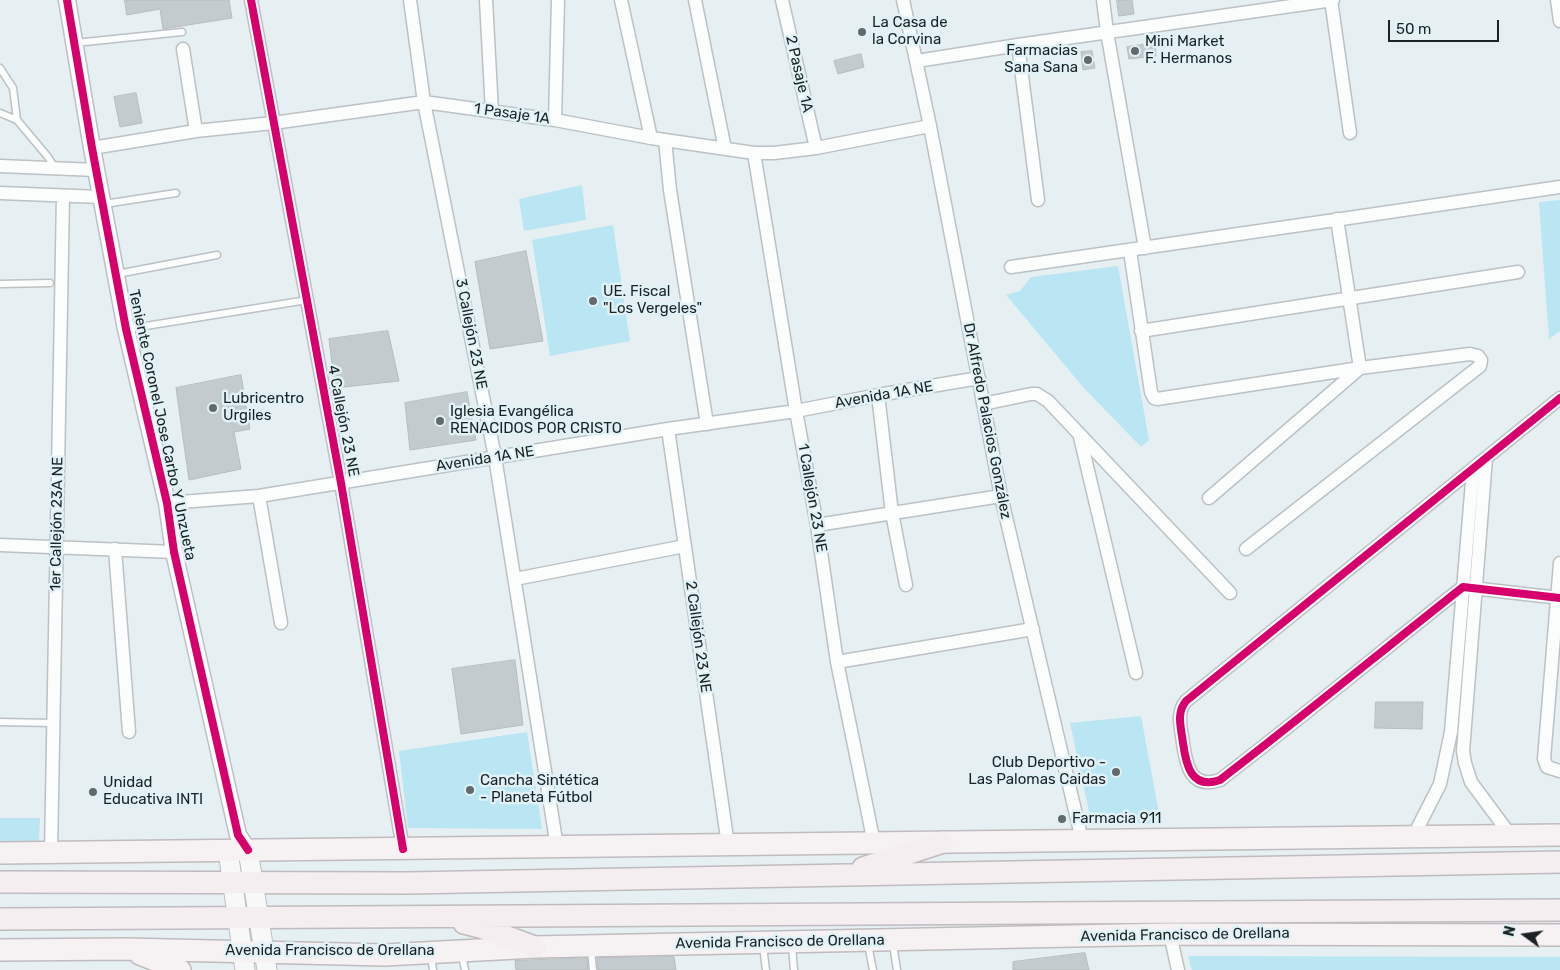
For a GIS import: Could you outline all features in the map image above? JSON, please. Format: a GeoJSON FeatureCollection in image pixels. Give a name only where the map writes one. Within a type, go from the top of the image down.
{"type":"FeatureCollection","features":[{"type":"Feature","properties":{"kind":"highway"},"geometry":{"type":"LineString","coordinates":[[836,876],[943,842]]}},
{"type":"Feature","properties":{"kind":"highway"},"geometry":{"type":"LineString","coordinates":[[0,882],[408,883],[1560,862]]}},
{"type":"Feature","properties":{"kind":"highway","name":"Avenida Francisco de Orellana"},"geometry":{"type":"LineString","coordinates":[[0,919],[1560,910]]}},
{"type":"Feature","properties":{"kind":"highway"},"geometry":{"type":"LineString","coordinates":[[440,917],[480,927],[534,947]]}},
{"type":"Feature","properties":{"kind":"main road"},"geometry":{"type":"LineString","coordinates":[[0,853],[51,853],[238,845],[403,849],[1560,835]]}},
{"type":"Feature","properties":{"kind":"main road"},"geometry":{"type":"LineString","coordinates":[[238,845],[233,882],[243,961]]}},
{"type":"Feature","properties":{"kind":"main road"},"geometry":{"type":"LineString","coordinates":[[238,845],[254,883],[266,961]]}},
{"type":"Feature","properties":{"kind":"main road","name":"Avenida Francisco de Orellana"},"geometry":{"type":"LineString","coordinates":[[0,950],[126,949],[243,961],[385,955],[432,961],[463,960],[534,947],[1170,934],[1560,935]]}},
{"type":"Feature","properties":{"kind":"main road"},"geometry":{"type":"LineString","coordinates":[[126,949],[180,970]]}},
{"type":"Feature","properties":{"kind":"main road"},"geometry":{"type":"LineString","coordinates":[[344,970],[385,955]]}},
{"type":"Feature","properties":{"kind":"street","name":"Teniente Coronel Jose Carbo Y Unzueta"},"geometry":{"type":"LineString","coordinates":[[67,0],[101,200],[126,329],[167,503],[174,552],[238,845]]}},
{"type":"Feature","properties":{"kind":"street","name":"4 Callejón 23 NE"},"geometry":{"type":"LineString","coordinates":[[251,0],[341,483],[403,849]]}},
{"type":"Feature","properties":{"kind":"street","name":"3 Callejón 23 NE"},"geometry":{"type":"LineString","coordinates":[[410,0],[424,102],[495,457],[556,847]]}},
{"type":"Feature","properties":{"kind":"street"},"geometry":{"type":"LineString","coordinates":[[486,0],[492,112]]}},
{"type":"Feature","properties":{"kind":"street"},"geometry":{"type":"LineString","coordinates":[[555,120],[558,0]]}},
{"type":"Feature","properties":{"kind":"street"},"geometry":{"type":"LineString","coordinates":[[621,0],[651,138]]}},
{"type":"Feature","properties":{"kind":"street"},"geometry":{"type":"LineString","coordinates":[[695,0],[725,148]]}},
{"type":"Feature","properties":{"kind":"street","name":"2 Pasaje 1A"},"geometry":{"type":"LineString","coordinates":[[782,0],[816,148]]}},
{"type":"Feature","properties":{"kind":"street","name":"Dr Alfredo Palacios González"},"geometry":{"type":"LineString","coordinates":[[903,0],[918,61],[1001,496],[1082,840]]}},
{"type":"Feature","properties":{"kind":"street"},"geometry":{"type":"LineString","coordinates":[[1103,0],[1145,248]]}},
{"type":"Feature","properties":{"kind":"street"},"geometry":{"type":"LineString","coordinates":[[918,61],[1332,0],[1350,133]]}},
{"type":"Feature","properties":{"kind":"street"},"geometry":{"type":"LineString","coordinates":[[1557,0],[1560,21]]}},
{"type":"Feature","properties":{"kind":"street"},"geometry":{"type":"LineString","coordinates":[[1018,45],[1038,200]]}},
{"type":"Feature","properties":{"kind":"street"},"geometry":{"type":"LineString","coordinates":[[183,49],[196,131]]}},
{"type":"Feature","properties":{"kind":"street","name":"1 Pasaje 1A"},"geometry":{"type":"LineString","coordinates":[[92,148],[196,131],[273,123],[424,102],[555,120],[651,138],[754,153],[774,153],[816,148],[930,126]]}},
{"type":"Feature","properties":{"kind":"street"},"geometry":{"type":"LineString","coordinates":[[665,140],[670,190],[707,424]]}},
{"type":"Feature","properties":{"kind":"street","name":"1 Callejón 23 NE"},"geometry":{"type":"LineString","coordinates":[[754,153],[796,411],[817,525],[837,662],[874,843]]}},
{"type":"Feature","properties":{"kind":"street"},"geometry":{"type":"LineString","coordinates":[[0,166],[96,170]]}},
{"type":"Feature","properties":{"kind":"street"},"geometry":{"type":"LineString","coordinates":[[1011,267],[1560,187]]}},
{"type":"Feature","properties":{"kind":"street"},"geometry":{"type":"LineString","coordinates":[[0,193],[101,200]]}},
{"type":"Feature","properties":{"kind":"street","name":"1er Callejón 23A NE"},"geometry":{"type":"LineString","coordinates":[[51,853],[62,196]]}},
{"type":"Feature","properties":{"kind":"street"},"geometry":{"type":"LineString","coordinates":[[1337,219],[1360,368]]}},
{"type":"Feature","properties":{"kind":"street"},"geometry":{"type":"LineString","coordinates":[[1130,251],[1151,392],[1154,398],[1157,399],[1360,368],[1470,354],[1478,356],[1481,360],[1480,366],[1246,548]]}},
{"type":"Feature","properties":{"kind":"street"},"geometry":{"type":"LineString","coordinates":[[1141,331],[1518,272]]}},
{"type":"Feature","properties":{"kind":"street"},"geometry":{"type":"LineString","coordinates":[[1209,498],[1360,368]]}},
{"type":"Feature","properties":{"kind":"street","name":"Avenida 1A NE"},"geometry":{"type":"LineString","coordinates":[[167,503],[259,496],[668,429],[796,411],[979,378]]}},
{"type":"Feature","properties":{"kind":"street"},"geometry":{"type":"LineString","coordinates":[[983,404],[1031,394],[1037,394],[1048,401],[1230,592]]}},
{"type":"Feature","properties":{"kind":"street"},"geometry":{"type":"LineString","coordinates":[[878,395],[892,513],[906,584]]}},
{"type":"Feature","properties":{"kind":"street"},"geometry":{"type":"LineString","coordinates":[[1559,598],[1463,587],[1300,719],[1220,780],[1207,782],[1198,779],[1189,770],[1179,715],[1182,705],[1186,700],[1560,398]]}},
{"type":"Feature","properties":{"kind":"street","name":"2 Callejón 23 NE"},"geometry":{"type":"LineString","coordinates":[[668,429],[728,845]]}},
{"type":"Feature","properties":{"kind":"street"},"geometry":{"type":"LineString","coordinates":[[1080,436],[1136,673]]}},
{"type":"Feature","properties":{"kind":"street"},"geometry":{"type":"LineString","coordinates":[[1486,458],[1463,751],[1473,787],[1510,836]]}},
{"type":"Feature","properties":{"kind":"street"},"geometry":{"type":"LineString","coordinates":[[1413,837],[1442,779],[1451,732],[1473,470]]}},
{"type":"Feature","properties":{"kind":"street"},"geometry":{"type":"LineString","coordinates":[[259,496],[281,622]]}},
{"type":"Feature","properties":{"kind":"street"},"geometry":{"type":"LineString","coordinates":[[817,525],[1001,496]]}},
{"type":"Feature","properties":{"kind":"street"},"geometry":{"type":"LineString","coordinates":[[0,545],[174,552]]}},
{"type":"Feature","properties":{"kind":"street"},"geometry":{"type":"LineString","coordinates":[[515,579],[685,546]]}},
{"type":"Feature","properties":{"kind":"street"},"geometry":{"type":"LineString","coordinates":[[115,550],[129,732]]}},
{"type":"Feature","properties":{"kind":"street"},"geometry":{"type":"LineString","coordinates":[[1560,563],[1559,598],[1544,759],[1547,767],[1560,771]]}},
{"type":"Feature","properties":{"kind":"street"},"geometry":{"type":"LineString","coordinates":[[837,662],[1033,629]]}},
{"type":"Feature","properties":{"kind":"street"},"geometry":{"type":"LineString","coordinates":[[1170,934],[1178,970]]}},
{"type":"Feature","properties":{"kind":"lane"},"geometry":{"type":"LineString","coordinates":[[74,44],[182,32]]}},
{"type":"Feature","properties":{"kind":"lane"},"geometry":{"type":"LineString","coordinates":[[0,68],[13,88],[17,120]]}},
{"type":"Feature","properties":{"kind":"lane"},"geometry":{"type":"LineString","coordinates":[[0,113],[17,120],[48,157],[54,168]]}},
{"type":"Feature","properties":{"kind":"lane"},"geometry":{"type":"LineString","coordinates":[[101,200],[176,193]]}},
{"type":"Feature","properties":{"kind":"lane"},"geometry":{"type":"LineString","coordinates":[[116,274],[217,255]]}},
{"type":"Feature","properties":{"kind":"lane"},"geometry":{"type":"LineString","coordinates":[[0,284],[50,283]]}},
{"type":"Feature","properties":{"kind":"lane"},"geometry":{"type":"LineString","coordinates":[[126,329],[307,300]]}},
{"type":"Feature","properties":{"kind":"lane"},"geometry":{"type":"LineString","coordinates":[[0,722],[53,723]]}},
{"type":"Feature","properties":{"kind":"lane"},"geometry":{"type":"LineString","coordinates":[[893,940],[897,970]]}},
{"type":"Feature","properties":{"kind":"lane"},"geometry":{"type":"LineString","coordinates":[[868,941],[872,970]]}},
{"type":"Feature","properties":{"kind":"lane"},"geometry":{"type":"LineString","coordinates":[[792,942],[794,970]]}},
{"type":"Feature","properties":{"kind":"lane"},"geometry":{"type":"LineString","coordinates":[[762,943],[766,970]]}},
{"type":"Feature","properties":{"kind":"lane"},"geometry":{"type":"LineString","coordinates":[[590,946],[593,970]]}},
{"type":"Feature","properties":{"kind":"shaded area"},"geometry":{"type":"Polygon","coordinates":[[[582,185],[586,220],[524,231],[519,199],[582,185]]]}},
{"type":"Feature","properties":{"kind":"shaded area"},"geometry":{"type":"Polygon","coordinates":[[[1560,200],[1560,331],[1549,339],[1539,202],[1560,200]]]}},
{"type":"Feature","properties":{"kind":"shaded area"},"geometry":{"type":"Polygon","coordinates":[[[613,225],[630,341],[550,356],[532,240],[613,225]]]}},
{"type":"Feature","properties":{"kind":"shaded area"},"geometry":{"type":"Polygon","coordinates":[[[1118,266],[1149,440],[1141,447],[1083,387],[1006,295],[1020,291],[1031,277],[1118,266]]]}},
{"type":"Feature","properties":{"kind":"shaded area","name":"Club Deportivo - Las Palomas Caidas"},"geometry":{"type":"Polygon","coordinates":[[[1141,716],[1161,824],[1091,821],[1070,723],[1141,716]]]}},
{"type":"Feature","properties":{"kind":"shaded area","name":"Cancha Sintética - Planeta Fútbol"},"geometry":{"type":"Polygon","coordinates":[[[527,732],[542,829],[408,828],[399,751],[527,732]]]}},
{"type":"Feature","properties":{"kind":"shaded area"},"geometry":{"type":"Polygon","coordinates":[[[0,818],[40,818],[39,841],[0,841],[0,818]]]}},
{"type":"Feature","properties":{"kind":"shaded area"},"geometry":{"type":"Polygon","coordinates":[[[1188,956],[1560,957],[1560,970],[1192,970],[1188,956]]]}},
{"type":"Feature","properties":{"kind":"building"},"geometry":{"type":"Polygon","coordinates":[[[125,0],[229,0],[232,18],[163,29],[160,9],[127,15],[125,0]]]}},
{"type":"Feature","properties":{"kind":"building"},"geometry":{"type":"Polygon","coordinates":[[[1117,0],[1132,0],[1134,14],[1119,16],[1117,0]]]}},
{"type":"Feature","properties":{"kind":"building"},"geometry":{"type":"Polygon","coordinates":[[[1155,43],[1156,56],[1129,59],[1127,47],[1155,43]]]}},
{"type":"Feature","properties":{"kind":"building","name":"Farmacias Sana Sana"},"geometry":{"type":"Polygon","coordinates":[[[1092,51],[1095,68],[1083,70],[1081,52],[1092,51]]]}},
{"type":"Feature","properties":{"kind":"building"},"geometry":{"type":"Polygon","coordinates":[[[861,54],[864,67],[838,74],[834,61],[861,54]]]}},
{"type":"Feature","properties":{"kind":"building"},"geometry":{"type":"Polygon","coordinates":[[[136,93],[142,123],[120,127],[114,97],[136,93]]]}},
{"type":"Feature","properties":{"kind":"building"},"geometry":{"type":"Polygon","coordinates":[[[526,251],[543,341],[490,349],[475,262],[526,251]]]}},
{"type":"Feature","properties":{"kind":"building"},"geometry":{"type":"Polygon","coordinates":[[[388,331],[399,381],[335,388],[329,339],[388,331]]]}},
{"type":"Feature","properties":{"kind":"building","name":"Lubricentro Urgiles"},"geometry":{"type":"Polygon","coordinates":[[[241,375],[250,429],[234,432],[241,469],[189,480],[176,388],[241,375]]]}},
{"type":"Feature","properties":{"kind":"building","name":"Iglesia Evangélica RENACIDOS POR CRISTO"},"geometry":{"type":"Polygon","coordinates":[[[467,392],[476,440],[410,450],[405,403],[467,392]]]}},
{"type":"Feature","properties":{"kind":"building"},"geometry":{"type":"Polygon","coordinates":[[[515,660],[523,725],[461,734],[452,669],[515,660]]]}},
{"type":"Feature","properties":{"kind":"building"},"geometry":{"type":"Polygon","coordinates":[[[1376,702],[1423,702],[1422,729],[1375,728],[1376,702]]]}},
{"type":"Feature","properties":{"kind":"building"},"geometry":{"type":"Polygon","coordinates":[[[1085,953],[1089,970],[1013,970],[1013,962],[1085,953]]]}},
{"type":"Feature","properties":{"kind":"building"},"geometry":{"type":"Polygon","coordinates":[[[674,957],[676,970],[598,970],[597,958],[674,957]]]}},
{"type":"Feature","properties":{"kind":"building"},"geometry":{"type":"Polygon","coordinates":[[[587,958],[588,970],[516,970],[515,961],[587,958]]]}},
{"type":"Feature","properties":{"kind":"cycle path"},"geometry":{"type":"LineString","coordinates":[[67,0],[92,148],[126,329],[167,503],[174,552],[238,835],[248,850]]}},
{"type":"Feature","properties":{"kind":"cycle path"},"geometry":{"type":"LineString","coordinates":[[251,0],[341,483],[403,849]]}},
{"type":"Feature","properties":{"kind":"cycle path"},"geometry":{"type":"LineString","coordinates":[[1560,398],[1186,701],[1181,710],[1180,720],[1188,767],[1192,774],[1202,782],[1220,780],[1463,587],[1560,598]]}},
{"type":"Feature","properties":{"kind":"place","name":"La Casa de la Corvina"},"geometry":{"type":"Point","coordinates":[862,32]}},
{"type":"Feature","properties":{"kind":"place","name":"Mini Market F. Hermanos"},"geometry":{"type":"Point","coordinates":[1135,51]}},
{"type":"Feature","properties":{"kind":"place","name":"Farmacias Sana Sana"},"geometry":{"type":"Point","coordinates":[1088,60]}},
{"type":"Feature","properties":{"kind":"place","name":"UE. Fiscal \"Los Vergeles\""},"geometry":{"type":"Point","coordinates":[593,301]}},
{"type":"Feature","properties":{"kind":"place","name":"Lubricentro Urgiles"},"geometry":{"type":"Point","coordinates":[213,408]}},
{"type":"Feature","properties":{"kind":"place","name":"Iglesia Evangélica RENACIDOS POR CRISTO"},"geometry":{"type":"Point","coordinates":[440,421]}},
{"type":"Feature","properties":{"kind":"place","name":"Club Deportivo - Las Palomas Caidas"},"geometry":{"type":"Point","coordinates":[1116,772]}},
{"type":"Feature","properties":{"kind":"place","name":"Cancha Sintética - Planeta Fútbol"},"geometry":{"type":"Point","coordinates":[470,790]}},
{"type":"Feature","properties":{"kind":"place","name":"Unidad Educativa INTI"},"geometry":{"type":"Point","coordinates":[93,792]}},
{"type":"Feature","properties":{"kind":"place","name":"Farmacia 911"},"geometry":{"type":"Point","coordinates":[1062,819]}}]}
